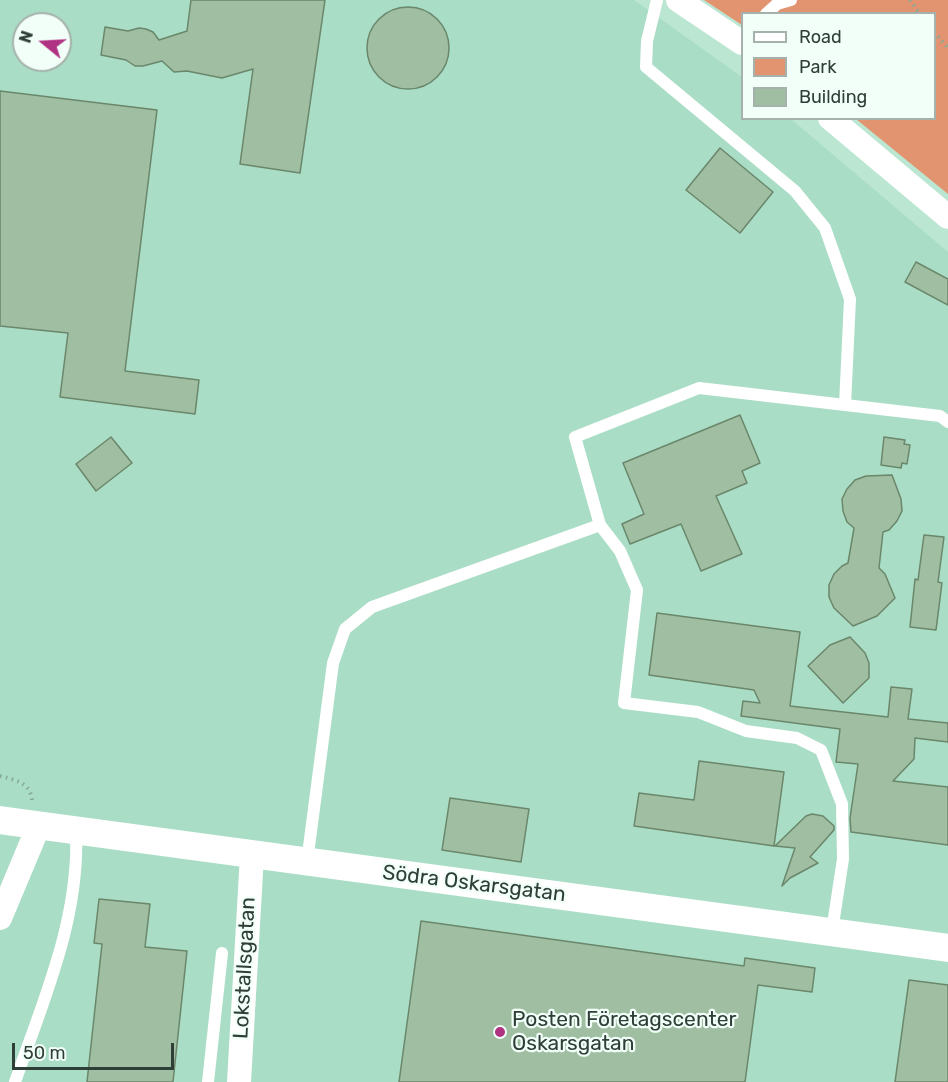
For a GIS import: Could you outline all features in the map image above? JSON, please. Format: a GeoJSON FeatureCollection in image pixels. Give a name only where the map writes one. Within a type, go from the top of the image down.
{"type":"FeatureCollection","features":[{"type":"Feature","properties":{"kind":"street"},"geometry":{"type":"LineString","coordinates":[[678,0],[740,37]]}},
{"type":"Feature","properties":{"kind":"street"},"geometry":{"type":"LineString","coordinates":[[832,120],[948,217]]}},
{"type":"Feature","properties":{"kind":"street","name":"Södra Oskarsgatan"},"geometry":{"type":"LineString","coordinates":[[0,820],[948,948]]}},
{"type":"Feature","properties":{"kind":"street"},"geometry":{"type":"LineString","coordinates":[[0,918],[34,825]]}},
{"type":"Feature","properties":{"kind":"street","name":"Lokstallsgatan"},"geometry":{"type":"LineString","coordinates":[[239,1082],[252,855]]}},
{"type":"Feature","properties":{"kind":"lane"},"geometry":{"type":"LineString","coordinates":[[657,0],[647,41],[646,67],[795,191],[825,228],[850,299],[845,405]]}},
{"type":"Feature","properties":{"kind":"lane"},"geometry":{"type":"LineString","coordinates":[[768,12],[777,4],[791,0]]}},
{"type":"Feature","properties":{"kind":"lane"},"geometry":{"type":"LineString","coordinates":[[832,931],[843,859],[842,804],[820,750],[797,738],[746,731],[698,712],[624,703],[637,590],[620,551],[600,525],[575,437],[699,388],[940,416],[948,422]]}},
{"type":"Feature","properties":{"kind":"lane"},"geometry":{"type":"LineString","coordinates":[[306,862],[333,663],[345,629],[372,607],[600,525]]}},
{"type":"Feature","properties":{"kind":"lane"},"geometry":{"type":"LineString","coordinates":[[15,1082],[65,934],[77,857],[76,831]]}},
{"type":"Feature","properties":{"kind":"lane"},"geometry":{"type":"LineString","coordinates":[[208,1082],[222,953]]}},
{"type":"Feature","properties":{"kind":"path"},"geometry":{"type":"LineString","coordinates":[[936,34],[948,48]]}},
{"type":"Feature","properties":{"kind":"path"},"geometry":{"type":"LineString","coordinates":[[0,776],[25,784],[31,791],[34,825]]}},
{"type":"Feature","properties":{"kind":"shaded area"},"geometry":{"type":"Polygon","coordinates":[[[0,0],[634,0],[741,76],[741,120],[792,120],[948,252],[948,1082],[0,1082],[0,0]]]}},
{"type":"Feature","properties":{"kind":"green space"},"geometry":{"type":"Polygon","coordinates":[[[704,0],[948,0],[948,194],[857,120],[936,120],[936,12],[741,12],[741,24],[704,0]]]}},
{"type":"Feature","properties":{"kind":"building"},"geometry":{"type":"Polygon","coordinates":[[[191,0],[325,0],[300,173],[240,164],[253,69],[222,78],[187,71],[174,72],[162,61],[135,66],[126,60],[101,55],[105,27],[128,31],[146,29],[153,32],[159,40],[187,31],[191,0]]]}},
{"type":"Feature","properties":{"kind":"building"},"geometry":{"type":"Polygon","coordinates":[[[408,7],[424,10],[437,19],[446,32],[449,48],[446,64],[437,77],[424,86],[408,89],[392,86],[379,77],[370,64],[367,48],[370,32],[379,19],[392,10],[408,7]]]}},
{"type":"Feature","properties":{"kind":"building"},"geometry":{"type":"Polygon","coordinates":[[[0,91],[157,110],[125,371],[199,380],[195,414],[60,397],[68,333],[0,326],[0,91]]]}},
{"type":"Feature","properties":{"kind":"building"},"geometry":{"type":"Polygon","coordinates":[[[720,148],[773,192],[740,233],[686,190],[720,148]]]}},
{"type":"Feature","properties":{"kind":"building"},"geometry":{"type":"Polygon","coordinates":[[[916,262],[948,279],[948,305],[905,282],[916,262]]]}},
{"type":"Feature","properties":{"kind":"building"},"geometry":{"type":"Polygon","coordinates":[[[740,415],[760,463],[742,471],[747,483],[716,496],[742,554],[701,571],[681,524],[630,544],[622,524],[644,514],[623,463],[740,415]]]}},
{"type":"Feature","properties":{"kind":"building"},"geometry":{"type":"Polygon","coordinates":[[[111,437],[132,463],[96,491],[76,464],[111,437]]]}},
{"type":"Feature","properties":{"kind":"building"},"geometry":{"type":"Polygon","coordinates":[[[884,437],[905,440],[904,444],[910,445],[907,464],[902,463],[901,468],[881,465],[884,437]]]}},
{"type":"Feature","properties":{"kind":"building"},"geometry":{"type":"Polygon","coordinates":[[[892,475],[901,499],[902,511],[889,530],[883,532],[879,568],[885,574],[895,598],[877,616],[853,626],[834,608],[829,597],[829,585],[834,574],[848,563],[854,528],[847,522],[842,499],[855,480],[866,476],[892,475]]]}},
{"type":"Feature","properties":{"kind":"building"},"geometry":{"type":"Polygon","coordinates":[[[924,535],[944,537],[938,582],[942,583],[936,630],[910,627],[915,579],[918,580],[924,535]]]}},
{"type":"Feature","properties":{"kind":"building"},"geometry":{"type":"Polygon","coordinates":[[[657,613],[800,632],[790,706],[888,717],[891,687],[912,689],[908,719],[948,723],[948,742],[915,738],[914,759],[893,781],[948,787],[948,845],[851,832],[850,818],[858,764],[836,762],[840,729],[741,716],[743,701],[760,703],[754,690],[649,675],[657,613]]]}},
{"type":"Feature","properties":{"kind":"building"},"geometry":{"type":"Polygon","coordinates":[[[850,637],[865,653],[869,663],[869,678],[843,703],[808,666],[830,645],[850,637]]]}},
{"type":"Feature","properties":{"kind":"building"},"geometry":{"type":"Polygon","coordinates":[[[699,761],[784,772],[774,846],[634,826],[639,793],[694,800],[699,761]]]}},
{"type":"Feature","properties":{"kind":"building"},"geometry":{"type":"Polygon","coordinates":[[[450,798],[529,809],[521,862],[442,850],[450,798]]]}},
{"type":"Feature","properties":{"kind":"building"},"geometry":{"type":"Polygon","coordinates":[[[812,814],[823,816],[834,826],[834,830],[810,857],[818,863],[790,878],[782,886],[795,848],[775,846],[806,816],[812,814]]]}},
{"type":"Feature","properties":{"kind":"building"},"geometry":{"type":"Polygon","coordinates":[[[99,899],[150,904],[145,947],[187,951],[173,1082],[87,1082],[102,944],[94,943],[99,899]]]}},
{"type":"Feature","properties":{"kind":"building"},"geometry":{"type":"Polygon","coordinates":[[[421,921],[744,966],[745,958],[815,968],[812,992],[758,985],[745,1082],[399,1082],[421,921]]]}},
{"type":"Feature","properties":{"kind":"building"},"geometry":{"type":"Polygon","coordinates":[[[909,980],[948,985],[948,1082],[895,1082],[909,980]]]}},
{"type":"Feature","properties":{"kind":"place","name":"Posten Företagscenter Oskarsgatan"},"geometry":{"type":"Point","coordinates":[500,1032]}}]}
